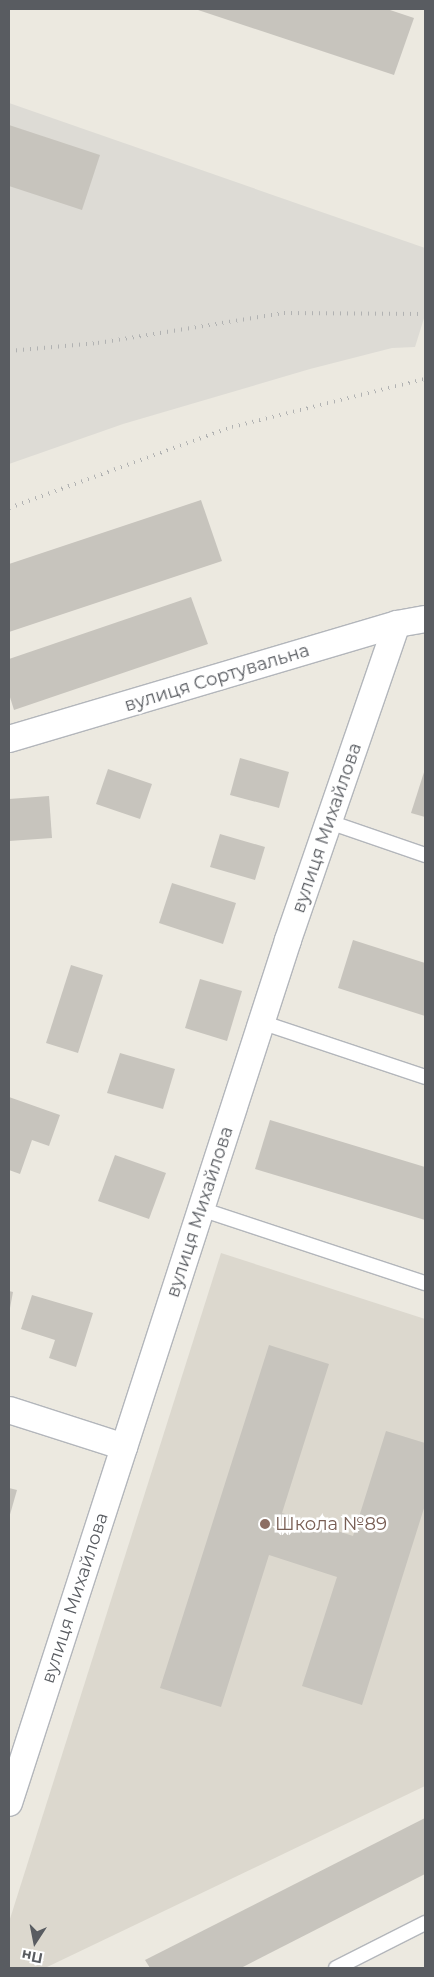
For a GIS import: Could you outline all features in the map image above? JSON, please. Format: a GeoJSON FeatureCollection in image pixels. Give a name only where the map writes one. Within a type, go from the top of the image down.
{"type":"FeatureCollection","features":[{"type":"Feature","properties":{"kind":"street","name":"вулиця Сортувальна"},"geometry":{"type":"LineString","coordinates":[[9,739],[397,624],[425,619]]}},
{"type":"Feature","properties":{"kind":"street","name":"вулиця Михайлова"},"geometry":{"type":"LineString","coordinates":[[9,1803],[262,1022],[397,624]]}},
{"type":"Feature","properties":{"kind":"street"},"geometry":{"type":"LineString","coordinates":[[9,1410],[124,1447]]}},
{"type":"Feature","properties":{"kind":"lane"},"geometry":{"type":"LineString","coordinates":[[329,822],[425,855]]}},
{"type":"Feature","properties":{"kind":"lane"},"geometry":{"type":"LineString","coordinates":[[262,1022],[425,1077]]}},
{"type":"Feature","properties":{"kind":"lane"},"geometry":{"type":"LineString","coordinates":[[201,1209],[425,1283]]}},
{"type":"Feature","properties":{"kind":"lane"},"geometry":{"type":"LineString","coordinates":[[336,1968],[425,1923]]}},
{"type":"Feature","properties":{"kind":"shaded area"},"geometry":{"type":"Polygon","coordinates":[[[9,103],[425,248],[425,315],[415,347],[392,348],[310,369],[123,424],[9,464],[9,103]]]}},
{"type":"Feature","properties":{"kind":"shaded area"},"geometry":{"type":"Polygon","coordinates":[[[221,1253],[425,1319],[425,1786],[45,1968],[9,1968],[9,1922],[221,1253]]]}},
{"type":"Feature","properties":{"kind":"building"},"geometry":{"type":"Polygon","coordinates":[[[195,9],[387,9],[414,18],[394,75],[195,9]]]}},
{"type":"Feature","properties":{"kind":"building"},"geometry":{"type":"Polygon","coordinates":[[[9,125],[100,155],[82,210],[9,186],[9,125]]]}},
{"type":"Feature","properties":{"kind":"building"},"geometry":{"type":"Polygon","coordinates":[[[201,500],[222,561],[9,632],[9,564],[201,500]]]}},
{"type":"Feature","properties":{"kind":"building"},"geometry":{"type":"Polygon","coordinates":[[[191,597],[208,644],[14,710],[9,694],[9,659],[191,597]]]}},
{"type":"Feature","properties":{"kind":"building"},"geometry":{"type":"Polygon","coordinates":[[[240,758],[289,772],[279,808],[230,795],[240,758]]]}},
{"type":"Feature","properties":{"kind":"building"},"geometry":{"type":"Polygon","coordinates":[[[108,769],[152,784],[140,819],[96,804],[108,769]]]}},
{"type":"Feature","properties":{"kind":"building"},"geometry":{"type":"Polygon","coordinates":[[[425,769],[425,817],[411,813],[425,769]]]}},
{"type":"Feature","properties":{"kind":"building"},"geometry":{"type":"Polygon","coordinates":[[[49,796],[52,838],[9,841],[9,799],[49,796]]]}},
{"type":"Feature","properties":{"kind":"building"},"geometry":{"type":"Polygon","coordinates":[[[220,834],[265,847],[255,880],[210,867],[220,834]]]}},
{"type":"Feature","properties":{"kind":"building"},"geometry":{"type":"Polygon","coordinates":[[[172,883],[236,903],[223,944],[159,923],[172,883]]]}},
{"type":"Feature","properties":{"kind":"building"},"geometry":{"type":"Polygon","coordinates":[[[353,940],[425,963],[425,1016],[338,988],[353,940]]]}},
{"type":"Feature","properties":{"kind":"building"},"geometry":{"type":"Polygon","coordinates":[[[71,965],[103,975],[78,1053],[46,1043],[71,965]]]}},
{"type":"Feature","properties":{"kind":"building"},"geometry":{"type":"Polygon","coordinates":[[[200,979],[242,991],[227,1041],[185,1028],[200,979]]]}},
{"type":"Feature","properties":{"kind":"building"},"geometry":{"type":"Polygon","coordinates":[[[120,1053],[175,1069],[163,1109],[107,1093],[120,1053]]]}},
{"type":"Feature","properties":{"kind":"building"},"geometry":{"type":"Polygon","coordinates":[[[9,1097],[60,1115],[49,1146],[32,1140],[20,1174],[9,1170],[9,1097]]]}},
{"type":"Feature","properties":{"kind":"building"},"geometry":{"type":"Polygon","coordinates":[[[270,1120],[425,1167],[425,1220],[255,1169],[270,1120]]]}},
{"type":"Feature","properties":{"kind":"building"},"geometry":{"type":"Polygon","coordinates":[[[115,1155],[166,1173],[149,1219],[98,1201],[115,1155]]]}},
{"type":"Feature","properties":{"kind":"building"},"geometry":{"type":"Polygon","coordinates":[[[9,1291],[13,1292],[10,1308],[9,1308],[9,1291]]]}},
{"type":"Feature","properties":{"kind":"building"},"geometry":{"type":"Polygon","coordinates":[[[32,1295],[93,1313],[76,1367],[49,1358],[55,1340],[21,1329],[32,1295]]]}},
{"type":"Feature","properties":{"kind":"building","name":"Школа №89"},"geometry":{"type":"Polygon","coordinates":[[[269,1345],[329,1364],[282,1513],[353,1536],[386,1431],[425,1443],[425,1505],[362,1705],[302,1686],[337,1577],[269,1555],[221,1707],[160,1688],[269,1345]]]}},
{"type":"Feature","properties":{"kind":"building"},"geometry":{"type":"Polygon","coordinates":[[[9,1488],[17,1490],[9,1518],[9,1488]]]}},
{"type":"Feature","properties":{"kind":"building"},"geometry":{"type":"Polygon","coordinates":[[[425,1818],[425,1874],[241,1968],[150,1968],[145,1960],[425,1818]]]}},
{"type":"Feature","properties":{"kind":"railway"},"geometry":{"type":"LineString","coordinates":[[9,351],[98,343],[284,313],[425,314]]}},
{"type":"Feature","properties":{"kind":"railway"},"geometry":{"type":"LineString","coordinates":[[9,508],[232,427],[425,379]]}},
{"type":"Feature","properties":{"kind":"place","name":"Школа №89"},"geometry":{"type":"Point","coordinates":[265,1524]}}]}
